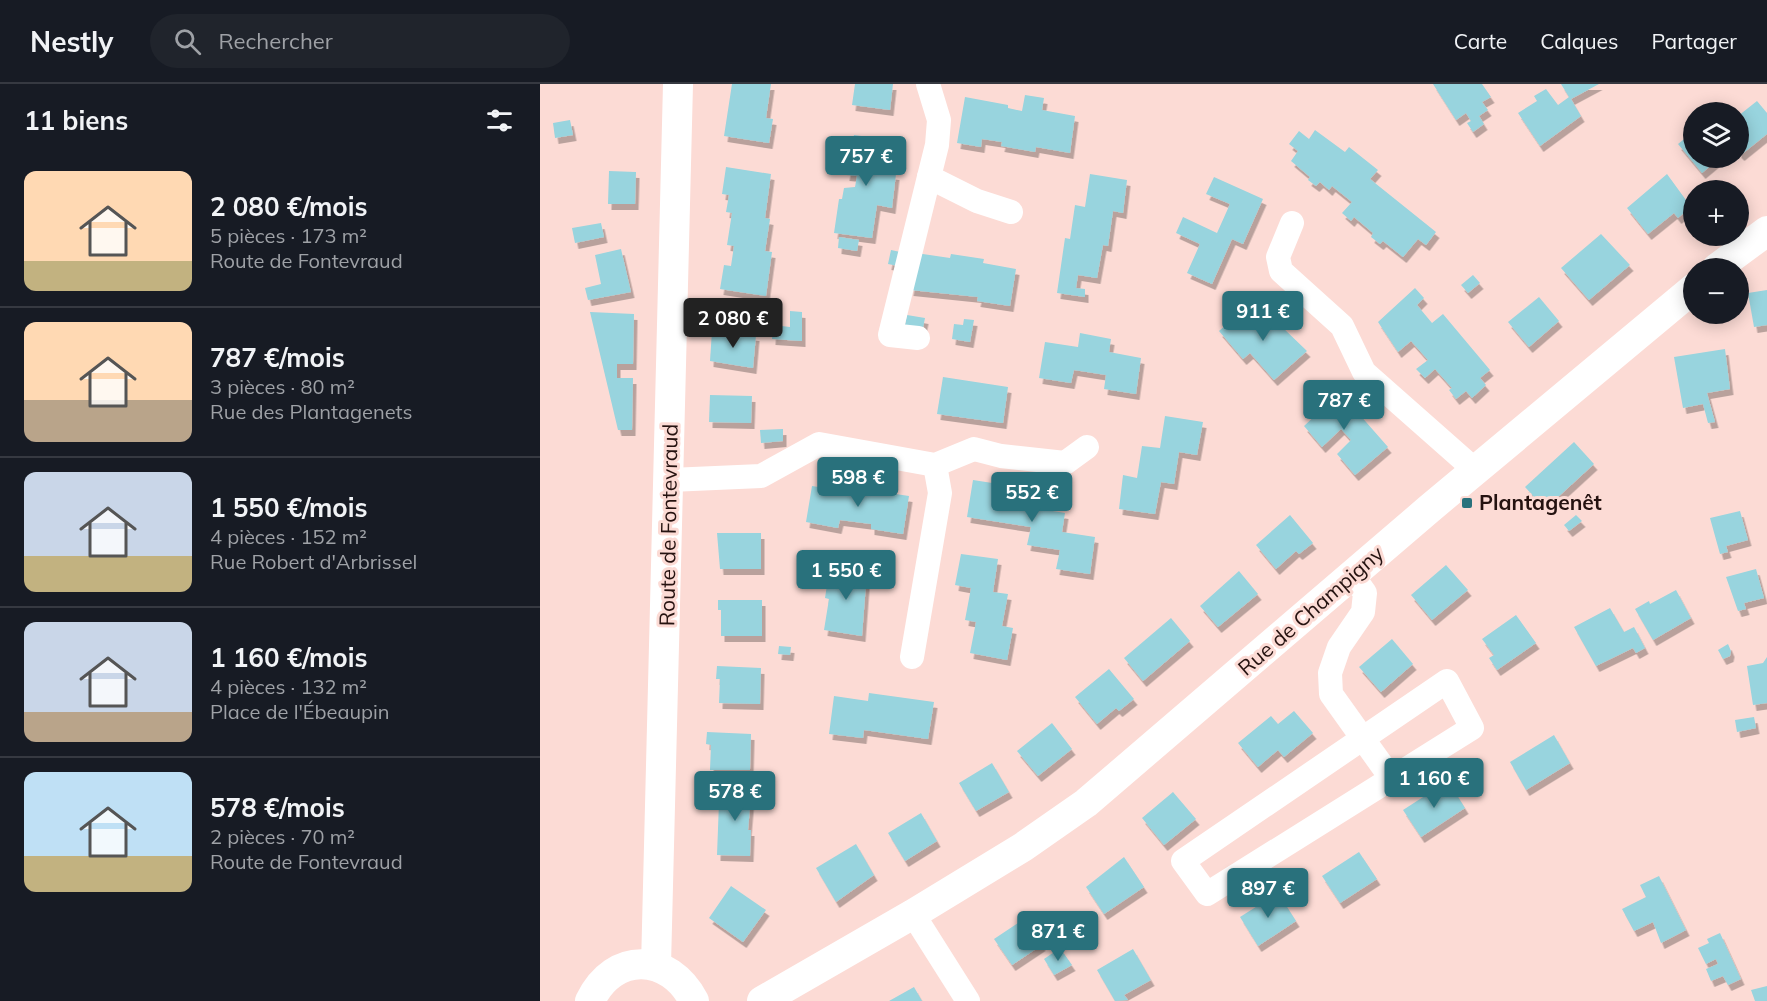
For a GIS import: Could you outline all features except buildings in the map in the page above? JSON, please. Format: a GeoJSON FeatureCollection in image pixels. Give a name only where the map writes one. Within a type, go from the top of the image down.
{"type":"FeatureCollection","features":[{"type":"Feature","properties":{"kind":"street","name":"Route de Fontevraud"},"geometry":{"type":"LineString","coordinates":[[656,966],[670,480],[678,84]]}},
{"type":"Feature","properties":{"kind":"street"},"geometry":{"type":"LineString","coordinates":[[918,338],[890,335],[937,145],[939,120],[928,84]]}},
{"type":"Feature","properties":{"kind":"street"},"geometry":{"type":"LineString","coordinates":[[929,177],[977,201],[1011,212]]}},
{"type":"Feature","properties":{"kind":"street"},"geometry":{"type":"LineString","coordinates":[[1292,223],[1278,257],[1281,271],[1342,326],[1364,372],[1475,470]]}},
{"type":"Feature","properties":{"kind":"street"},"geometry":{"type":"LineString","coordinates":[[1731,258],[1767,231]]}},
{"type":"Feature","properties":{"kind":"street","name":"Rue de Champigny"},"geometry":{"type":"LineString","coordinates":[[762,1001],[913,914],[1023,847],[1086,803],[1475,470],[1683,297]]}},
{"type":"Feature","properties":{"kind":"street"},"geometry":{"type":"LineString","coordinates":[[670,480],[761,476],[819,444],[935,465],[974,449],[1001,456],[1065,463],[1087,447]]}},
{"type":"Feature","properties":{"kind":"street"},"geometry":{"type":"LineString","coordinates":[[912,657],[940,493],[935,465]]}},
{"type":"Feature","properties":{"kind":"street"},"geometry":{"type":"LineString","coordinates":[[1353,576],[1365,593],[1363,612],[1358,623],[1339,646],[1330,673],[1331,694],[1391,778]]}},
{"type":"Feature","properties":{"kind":"street"},"geometry":{"type":"LineString","coordinates":[[1447,681],[1472,728],[1207,894],[1183,861],[1364,740],[1447,681]]}},
{"type":"Feature","properties":{"kind":"street"},"geometry":{"type":"LineString","coordinates":[[913,914],[968,1001]]}},
{"type":"Feature","properties":{"kind":"street"},"geometry":{"type":"LineString","coordinates":[[590,1001],[598,986],[609,975],[624,967],[640,964],[656,966],[672,973],[686,985],[694,1001]]}},
{"type":"Feature","properties":{"kind":"place","name":"Plantagenêt"},"geometry":{"type":"Point","coordinates":[1467,503]}}]}
